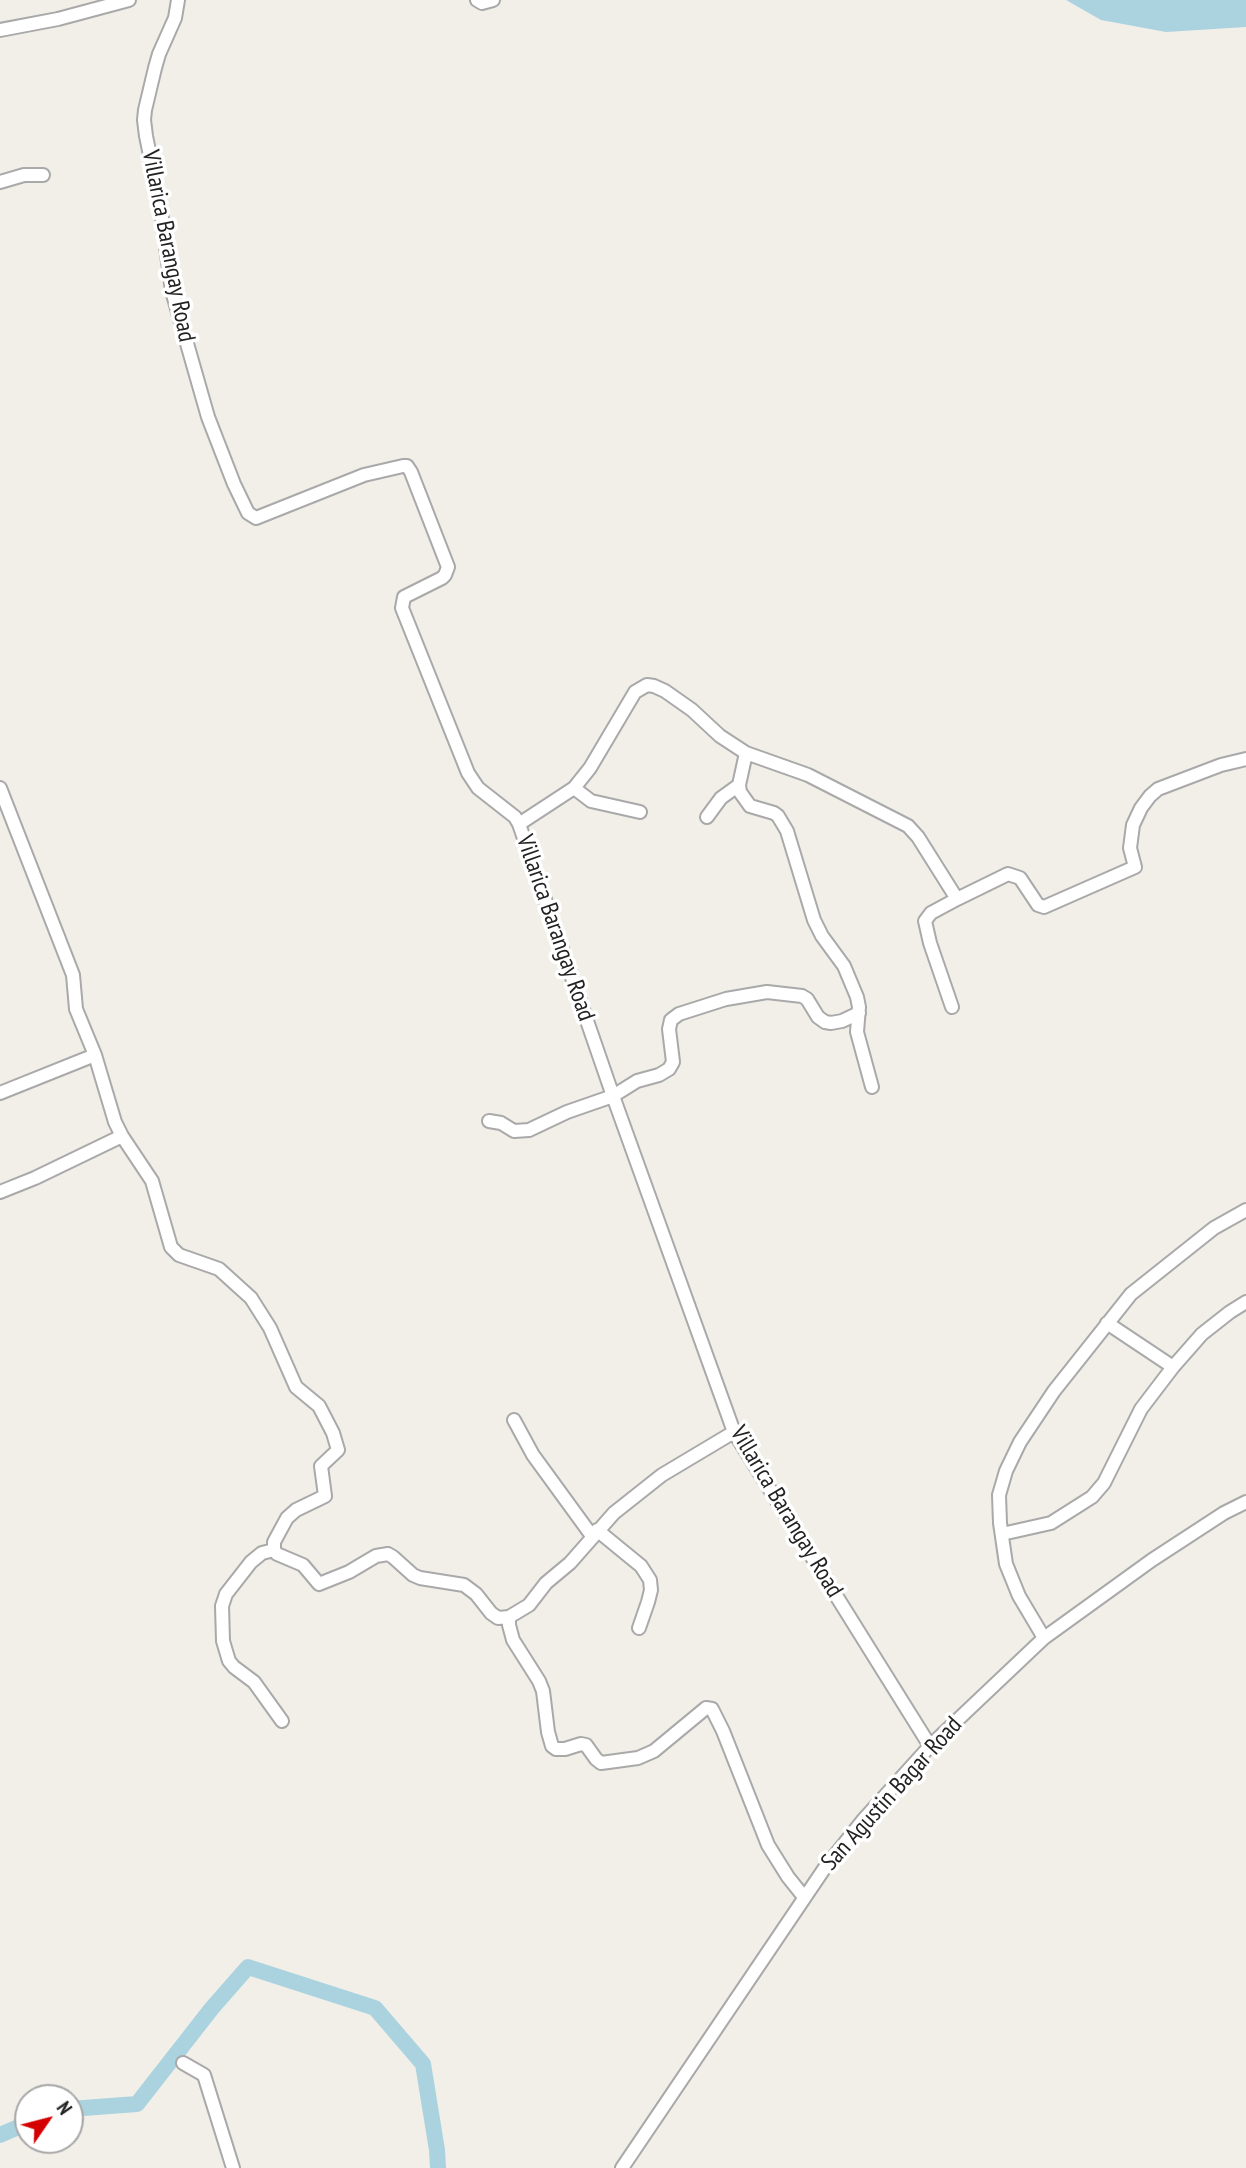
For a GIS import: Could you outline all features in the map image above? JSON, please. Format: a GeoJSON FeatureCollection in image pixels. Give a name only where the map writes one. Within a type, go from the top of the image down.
{"type":"FeatureCollection","features":[{"type":"Feature","properties":{"kind":"street"},"geometry":{"type":"LineString","coordinates":[[0,30],[58,19],[129,0]]}},
{"type":"Feature","properties":{"kind":"street","name":"Villarica Barangay Road"},"geometry":{"type":"LineString","coordinates":[[178,0],[175,18],[155,68],[145,110],[145,128],[160,204],[172,291],[208,417],[234,484],[248,513],[256,518],[364,475],[403,466],[409,468],[416,480],[447,567],[442,578],[404,597],[402,608],[468,773],[478,788],[515,817],[519,824],[734,1432],[930,1746]]}},
{"type":"Feature","properties":{"kind":"street"},"geometry":{"type":"LineString","coordinates":[[477,0],[481,3],[493,0]]}},
{"type":"Feature","properties":{"kind":"street"},"geometry":{"type":"LineString","coordinates":[[0,182],[24,175],[43,175]]}},
{"type":"Feature","properties":{"kind":"street"},"geometry":{"type":"LineString","coordinates":[[519,824],[574,788],[590,768],[635,692],[647,685],[665,691],[692,710],[720,736],[746,753],[808,775],[908,826],[918,837],[957,900]]}},
{"type":"Feature","properties":{"kind":"street"},"geometry":{"type":"LineString","coordinates":[[746,753],[740,792],[750,806],[774,813],[787,831],[814,920],[848,973],[857,998],[857,1032],[873,1087]]}},
{"type":"Feature","properties":{"kind":"street"},"geometry":{"type":"LineString","coordinates":[[952,1007],[925,927],[925,921],[931,913],[1008,874],[1020,878],[1038,905],[1044,907],[1123,873],[1136,865],[1130,848],[1133,825],[1150,796],[1167,784],[1246,759]]}},
{"type":"Feature","properties":{"kind":"street"},"geometry":{"type":"LineString","coordinates":[[707,817],[721,798],[739,785]]}},
{"type":"Feature","properties":{"kind":"street"},"geometry":{"type":"LineString","coordinates":[[0,788],[73,975],[76,1009],[95,1055],[122,1136],[152,1181],[175,1252],[219,1269],[251,1298],[270,1328],[296,1387],[319,1406],[333,1433],[338,1450],[321,1466],[325,1496],[291,1513],[276,1538],[274,1550],[279,1556],[303,1565],[319,1584],[349,1572],[376,1556],[388,1554],[394,1556],[413,1575],[464,1586],[476,1594],[498,1618],[509,1617],[529,1605],[546,1583],[570,1563],[614,1513],[647,1486],[734,1432]]}},
{"type":"Feature","properties":{"kind":"street"},"geometry":{"type":"LineString","coordinates":[[574,788],[591,801],[640,812]]}},
{"type":"Feature","properties":{"kind":"street"},"geometry":{"type":"LineString","coordinates":[[489,1121],[514,1131],[529,1130],[567,1112],[613,1096],[629,1085],[669,1069],[673,1057],[669,1024],[675,1016],[738,996],[767,992],[804,997],[818,1017],[831,1024],[859,1013]]}},
{"type":"Feature","properties":{"kind":"street"},"geometry":{"type":"LineString","coordinates":[[0,1093],[95,1055]]}},
{"type":"Feature","properties":{"kind":"street"},"geometry":{"type":"LineString","coordinates":[[0,1192],[122,1136]]}},
{"type":"Feature","properties":{"kind":"street"},"geometry":{"type":"LineString","coordinates":[[1044,1638],[1019,1596],[1006,1564],[999,1495],[1006,1471],[1020,1442],[1054,1391],[1131,1294],[1214,1228],[1246,1210]]}},
{"type":"Feature","properties":{"kind":"street"},"geometry":{"type":"LineString","coordinates":[[1002,1534],[1051,1524],[1092,1497],[1104,1483],[1141,1409],[1173,1367],[1202,1334],[1246,1302]]}},
{"type":"Feature","properties":{"kind":"street"},"geometry":{"type":"LineString","coordinates":[[1107,1323],[1173,1367]]}},
{"type":"Feature","properties":{"kind":"street"},"geometry":{"type":"LineString","coordinates":[[513,1420],[533,1455],[595,1533],[641,1566],[650,1580],[651,1590],[639,1628]]}},
{"type":"Feature","properties":{"kind":"street","name":"San Agustin Bagar Road"},"geometry":{"type":"LineString","coordinates":[[622,2168],[824,1869],[864,1819],[930,1746],[1044,1638],[1152,1560],[1224,1513],[1246,1502]]}},
{"type":"Feature","properties":{"kind":"street"},"geometry":{"type":"LineString","coordinates":[[274,1550],[262,1553],[251,1562],[226,1594],[222,1606],[223,1641],[229,1661],[254,1682],[282,1721]]}},
{"type":"Feature","properties":{"kind":"street"},"geometry":{"type":"LineString","coordinates":[[509,1617],[513,1640],[543,1691],[548,1732],[552,1746],[556,1749],[586,1745],[601,1763],[638,1758],[654,1751],[706,1708],[712,1709],[768,1845],[804,1897]]}},
{"type":"Feature","properties":{"kind":"street"},"geometry":{"type":"LineString","coordinates":[[183,2063],[204,2075],[233,2168]]}},
{"type":"Feature","properties":{"kind":"water"},"geometry":{"type":"Polygon","coordinates":[[[1066,0],[1246,0],[1246,27],[1166,32],[1101,20],[1066,0]]]}},
{"type":"Feature","properties":{"kind":"waterway"},"geometry":{"type":"LineString","coordinates":[[84,2108],[137,2104],[212,2008],[248,1967],[375,2008],[423,2064],[438,2168]]}},
{"type":"Feature","properties":{"kind":"waterway"},"geometry":{"type":"LineString","coordinates":[[0,2135],[14,2129]]}}]}
